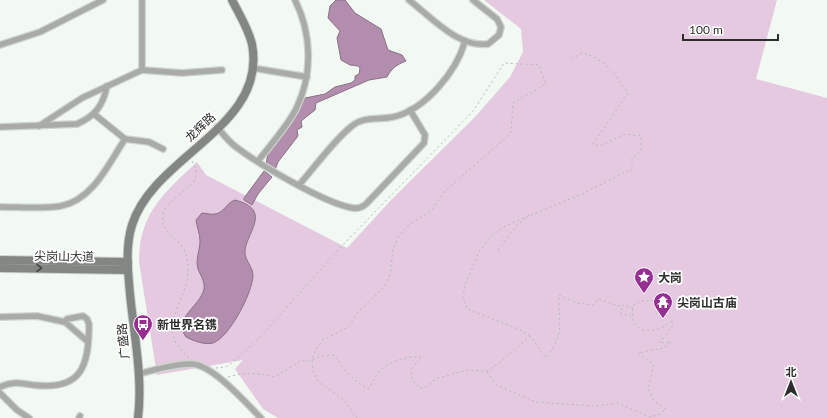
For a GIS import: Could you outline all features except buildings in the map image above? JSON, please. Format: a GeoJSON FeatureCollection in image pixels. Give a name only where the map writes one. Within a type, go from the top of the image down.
{"type":"FeatureCollection","features":[{"type":"Feature","properties":{"kind":"main road","name":"龙辉路"},"geometry":{"type":"LineString","coordinates":[[128,266],[128,244],[132,225],[142,203],[158,183],[240,104],[246,93],[253,68],[253,55],[249,37],[232,0]]}},
{"type":"Feature","properties":{"kind":"main road","name":"尖岗山大道"},"geometry":{"type":"LineString","coordinates":[[0,260],[128,266]]}},
{"type":"Feature","properties":{"kind":"main road","name":"尖岗山大道"},"geometry":{"type":"LineString","coordinates":[[0,268],[128,266]]}},
{"type":"Feature","properties":{"kind":"main road","name":"广盛路"},"geometry":{"type":"LineString","coordinates":[[128,266],[138,374],[138,418]]}},
{"type":"Feature","properties":{"kind":"street"},"geometry":{"type":"LineString","coordinates":[[0,45],[40,32],[102,0]]}},
{"type":"Feature","properties":{"kind":"street"},"geometry":{"type":"LineString","coordinates":[[142,0],[142,70]]}},
{"type":"Feature","properties":{"kind":"street"},"geometry":{"type":"LineString","coordinates":[[258,161],[292,114],[300,99],[307,77],[308,55],[306,29],[302,14],[295,0]]}},
{"type":"Feature","properties":{"kind":"street"},"geometry":{"type":"LineString","coordinates":[[409,0],[454,35],[465,41],[488,44],[496,39],[501,31],[501,27],[497,19],[473,0]]}},
{"type":"Feature","properties":{"kind":"street"},"geometry":{"type":"LineString","coordinates":[[299,185],[352,126],[370,118],[393,117],[410,110],[426,99],[446,78],[458,59],[465,41]]}},
{"type":"Feature","properties":{"kind":"street"},"geometry":{"type":"LineString","coordinates":[[253,68],[307,77]]}},
{"type":"Feature","properties":{"kind":"street"},"geometry":{"type":"LineString","coordinates":[[39,126],[82,98],[142,70],[182,74],[222,70]]}},
{"type":"Feature","properties":{"kind":"street"},"geometry":{"type":"LineString","coordinates":[[0,127],[77,124],[94,114],[104,99],[107,86]]}},
{"type":"Feature","properties":{"kind":"street"},"geometry":{"type":"LineString","coordinates":[[217,127],[235,147],[258,161],[328,200],[352,208],[364,205],[424,143],[425,135],[410,110]]}},
{"type":"Feature","properties":{"kind":"street"},"geometry":{"type":"LineString","coordinates":[[94,114],[125,139],[149,142],[163,149]]}},
{"type":"Feature","properties":{"kind":"street"},"geometry":{"type":"LineString","coordinates":[[0,207],[62,206],[76,201],[87,193],[96,182],[125,139]]}},
{"type":"Feature","properties":{"kind":"street"},"geometry":{"type":"LineString","coordinates":[[0,317],[37,316],[65,322],[87,341]]}},
{"type":"Feature","properties":{"kind":"street"},"geometry":{"type":"LineString","coordinates":[[0,387],[13,383],[34,385],[59,384],[76,378],[81,372],[84,364],[87,341],[87,319],[82,316],[67,319],[65,322]]}},
{"type":"Feature","properties":{"kind":"street"},"geometry":{"type":"LineString","coordinates":[[138,374],[194,364],[205,368],[220,380],[261,418]]}},
{"type":"Feature","properties":{"kind":"street"},"geometry":{"type":"LineString","coordinates":[[0,393],[17,410],[29,418]]}},
{"type":"Feature","properties":{"kind":"path"},"geometry":{"type":"LineString","coordinates":[[572,59],[582,53],[596,57],[610,69],[628,93],[593,144],[600,146],[624,134],[641,136],[640,151],[632,158],[632,170],[625,172],[582,194],[504,226],[490,237],[479,252],[465,285],[463,298],[467,309],[521,330],[530,336],[546,358],[557,344],[559,337],[561,326],[558,311],[559,295],[577,303],[594,305],[598,299],[622,307],[623,305],[633,308]]}},
{"type":"Feature","properties":{"kind":"path"},"geometry":{"type":"LineString","coordinates":[[214,367],[226,367],[263,334],[339,249],[474,110],[504,63],[539,65],[546,84],[513,103],[511,133],[445,190],[431,212],[409,225],[399,236],[394,249],[390,275],[385,286],[360,310],[348,327],[323,340],[316,349],[312,360],[313,372],[319,382],[344,400],[357,418]]}},
{"type":"Feature","properties":{"kind":"path"},"geometry":{"type":"LineString","coordinates":[[187,156],[193,161],[196,168],[194,184],[167,204],[162,218],[163,224],[167,230],[182,246],[187,255],[188,276],[186,285],[174,312],[172,332],[175,342],[181,351],[190,359]]}},
{"type":"Feature","properties":{"kind":"path"},"geometry":{"type":"LineString","coordinates":[[498,250],[517,225],[531,214]]}},
{"type":"Feature","properties":{"kind":"path"},"geometry":{"type":"LineString","coordinates":[[487,371],[496,385],[536,402],[595,406],[617,403],[650,417],[660,414],[666,409],[655,402],[648,388],[654,365],[638,353],[664,348],[671,342],[659,343],[672,327],[672,321],[655,331],[646,330],[635,324],[631,316],[633,308],[641,301],[680,299]]}},
{"type":"Feature","properties":{"kind":"path"},"geometry":{"type":"LineString","coordinates":[[622,307],[622,314],[631,316]]}},
{"type":"Feature","properties":{"kind":"path"},"geometry":{"type":"LineString","coordinates":[[220,380],[241,373],[263,374],[275,377],[300,361],[334,355],[344,370],[354,380],[368,389],[377,374],[386,365],[412,357],[421,357],[411,370],[412,379],[420,388],[426,387],[438,378],[468,370],[487,371],[498,364],[530,336]]}},
{"type":"Feature","properties":{"kind":"shaded area"},"geometry":{"type":"Polygon","coordinates":[[[336,0],[345,0],[355,13],[381,29],[388,50],[402,55],[406,61],[395,67],[387,77],[369,80],[316,103],[315,110],[301,121],[302,127],[297,130],[298,136],[278,162],[275,170],[266,164],[268,153],[294,117],[305,98],[325,94],[335,87],[351,83],[355,80],[355,76],[359,74],[360,68],[358,66],[350,65],[341,60],[337,38],[340,31],[328,18],[330,6],[336,0]]]}},
{"type":"Feature","properties":{"kind":"shaded area"},"geometry":{"type":"Polygon","coordinates":[[[484,0],[777,0],[756,79],[827,98],[827,418],[278,418],[263,409],[235,369],[243,360],[157,375],[139,262],[143,230],[156,205],[164,194],[197,162],[206,175],[347,248],[392,199],[475,117],[510,77],[523,52],[521,29],[484,0]]]}},
{"type":"Feature","properties":{"kind":"shaded area"},"geometry":{"type":"Polygon","coordinates":[[[264,171],[272,177],[258,194],[252,205],[244,200],[244,198],[264,171]]]}},
{"type":"Feature","properties":{"kind":"shaded area"},"geometry":{"type":"Polygon","coordinates":[[[235,200],[247,204],[253,210],[255,216],[255,223],[246,245],[245,252],[246,258],[253,272],[252,283],[245,303],[226,333],[213,343],[199,342],[186,337],[182,324],[184,318],[202,295],[204,289],[203,281],[197,265],[200,236],[196,220],[202,213],[218,213],[229,203],[235,200]]]}},
{"type":"Feature","properties":{"kind":"place","name":"大岗"},"geometry":{"type":"Point","coordinates":[644,294]}},
{"type":"Feature","properties":{"kind":"place","name":"尖岗山古庙"},"geometry":{"type":"Point","coordinates":[663,319]}},
{"type":"Feature","properties":{"kind":"place","name":"新世界名镌"},"geometry":{"type":"Point","coordinates":[143,341]}}]}
